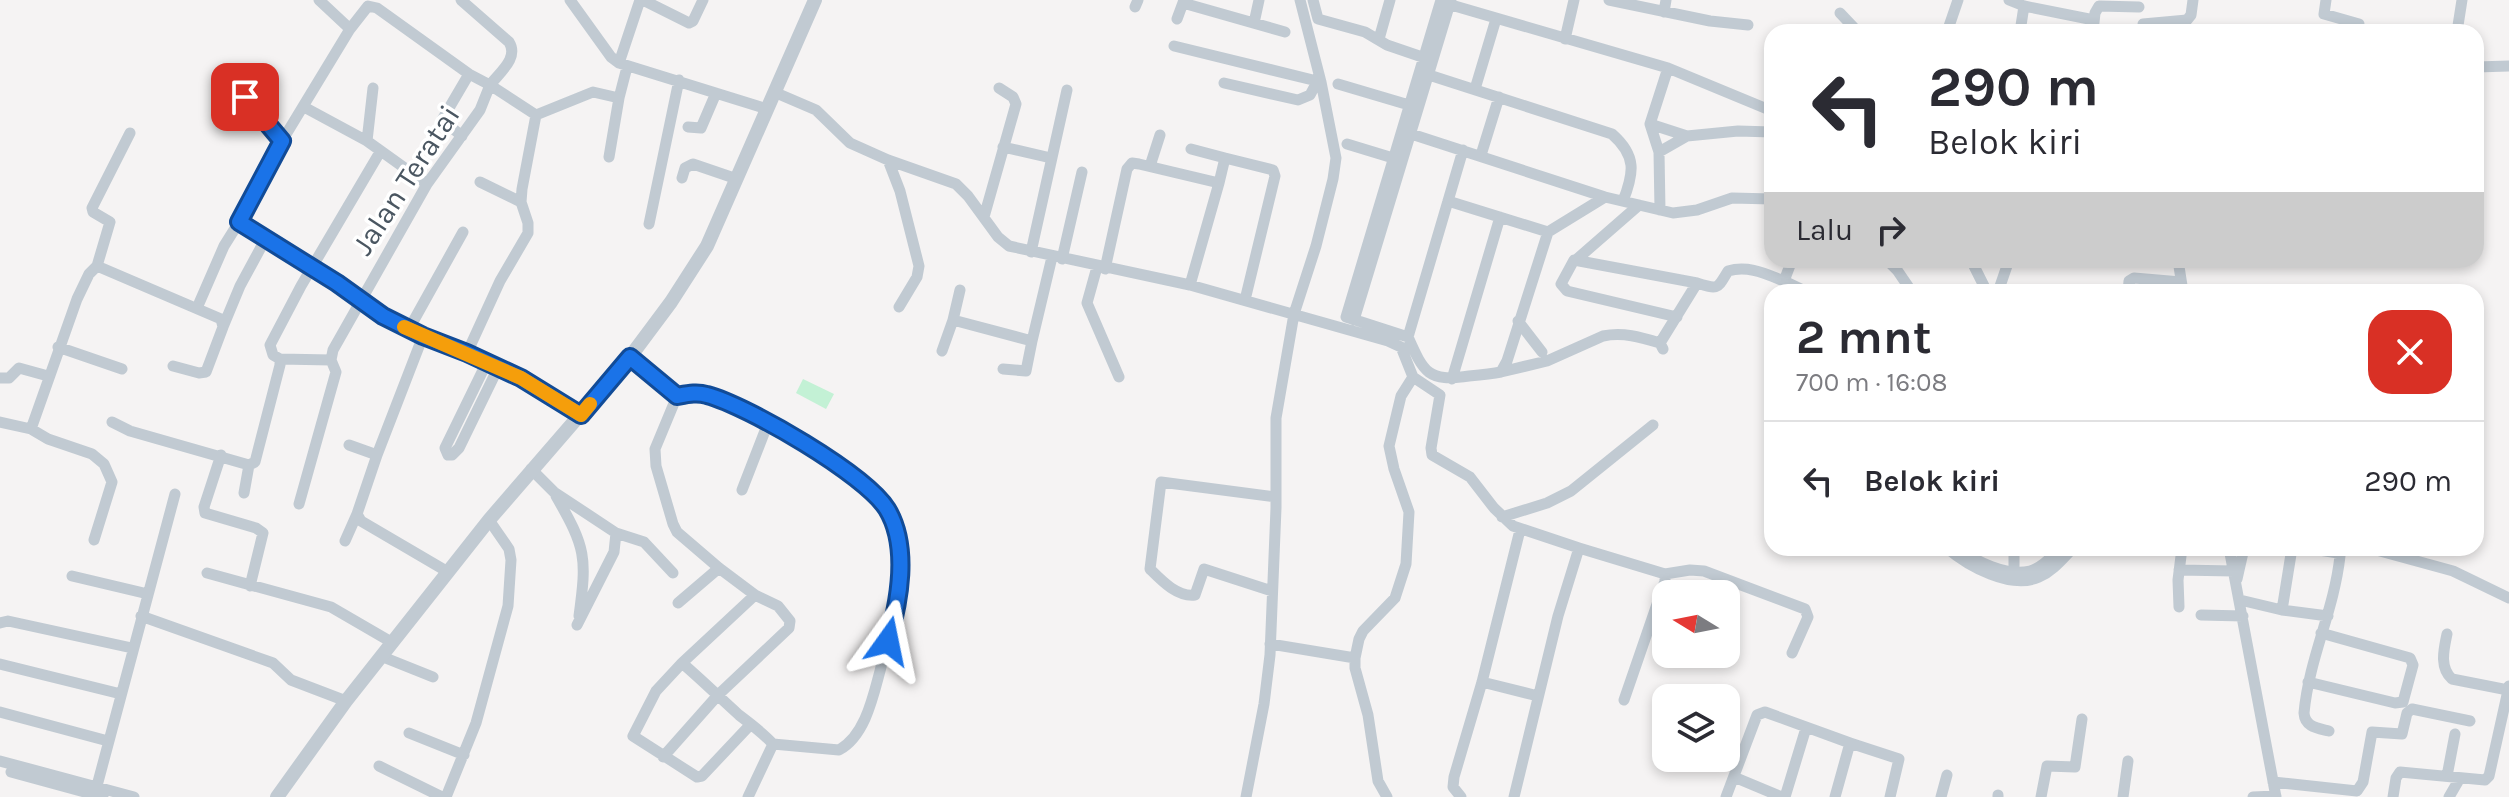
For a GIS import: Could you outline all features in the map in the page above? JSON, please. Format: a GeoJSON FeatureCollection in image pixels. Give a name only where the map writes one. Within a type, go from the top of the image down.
{"type":"FeatureCollection","features":[{"type":"Feature","properties":{"kind":"street"},"geometry":{"type":"LineString","coordinates":[[319,0],[350,29]]}},
{"type":"Feature","properties":{"kind":"street","name":"Jalan Teratai"},"geometry":{"type":"LineString","coordinates":[[331,360],[333,350],[360,299],[427,184],[480,110],[490,85],[512,58],[513,48],[509,42],[461,0]]}},
{"type":"Feature","properties":{"kind":"street"},"geometry":{"type":"LineString","coordinates":[[570,0],[611,57],[623,65],[767,109]]}},
{"type":"Feature","properties":{"kind":"street"},"geometry":{"type":"LineString","coordinates":[[609,157],[623,65],[642,0],[689,23],[703,0]]}},
{"type":"Feature","properties":{"kind":"street"},"geometry":{"type":"LineString","coordinates":[[277,797],[346,701],[489,520],[656,326],[707,246],[815,0]]}},
{"type":"Feature","properties":{"kind":"street"},"geometry":{"type":"LineString","coordinates":[[1254,23],[1259,0]]}},
{"type":"Feature","properties":{"kind":"street"},"geometry":{"type":"LineString","coordinates":[[1246,797],[1264,704],[1270,644],[1276,418],[1294,314],[1316,246],[1335,169],[1334,141],[1300,0]]}},
{"type":"Feature","properties":{"kind":"street"},"geometry":{"type":"LineString","coordinates":[[1313,0],[1318,19],[1365,32],[1387,45],[1428,59]]}},
{"type":"Feature","properties":{"kind":"street"},"geometry":{"type":"LineString","coordinates":[[1379,39],[1390,0]]}},
{"type":"Feature","properties":{"kind":"street"},"geometry":{"type":"LineString","coordinates":[[1565,39],[1574,0]]}},
{"type":"Feature","properties":{"kind":"street"},"geometry":{"type":"LineString","coordinates":[[1609,0],[1665,6],[1748,25]]}},
{"type":"Feature","properties":{"kind":"street"},"geometry":{"type":"LineString","coordinates":[[1950,24],[1958,0]]}},
{"type":"Feature","properties":{"kind":"street"},"geometry":{"type":"LineString","coordinates":[[2009,0],[2087,24]]}},
{"type":"Feature","properties":{"kind":"street"},"geometry":{"type":"LineString","coordinates":[[2165,24],[2187,20],[2193,0]]}},
{"type":"Feature","properties":{"kind":"street"},"geometry":{"type":"LineString","coordinates":[[2458,24],[2462,0]]}},
{"type":"Feature","properties":{"kind":"street"},"geometry":{"type":"LineString","coordinates":[[2323,1],[2326,16],[2359,24]]}},
{"type":"Feature","properties":{"kind":"street"},"geometry":{"type":"LineString","coordinates":[[1177,19],[1183,2],[1285,32]]}},
{"type":"Feature","properties":{"kind":"street"},"geometry":{"type":"LineString","coordinates":[[1350,319],[1393,158],[1406,133],[1409,105],[1446,2],[1668,68],[1764,108]]}},
{"type":"Feature","properties":{"kind":"street"},"geometry":{"type":"LineString","coordinates":[[2094,24],[2099,6],[2139,3],[2142,24]]}},
{"type":"Feature","properties":{"kind":"street"},"geometry":{"type":"LineString","coordinates":[[197,308],[220,255],[282,141],[350,29],[368,6],[381,4],[469,74],[536,115]]}},
{"type":"Feature","properties":{"kind":"street"},"geometry":{"type":"LineString","coordinates":[[2021,24],[2024,6]]}},
{"type":"Feature","properties":{"kind":"street"},"geometry":{"type":"LineString","coordinates":[[1840,13],[1850,24]]}},
{"type":"Feature","properties":{"kind":"street"},"geometry":{"type":"LineString","coordinates":[[1475,89],[1496,19]]}},
{"type":"Feature","properties":{"kind":"street"},"geometry":{"type":"LineString","coordinates":[[1174,46],[1319,82]]}},
{"type":"Feature","properties":{"kind":"street"},"geometry":{"type":"LineString","coordinates":[[1350,319],[1406,133],[1429,75],[1428,59]]}},
{"type":"Feature","properties":{"kind":"street"},"geometry":{"type":"LineString","coordinates":[[2484,67],[2509,66]]}},
{"type":"Feature","properties":{"kind":"street"},"geometry":{"type":"LineString","coordinates":[[1660,210],[1659,152],[1650,124],[1668,68]]}},
{"type":"Feature","properties":{"kind":"street"},"geometry":{"type":"LineString","coordinates":[[462,136],[442,120],[469,74]]}},
{"type":"Feature","properties":{"kind":"street"},"geometry":{"type":"LineString","coordinates":[[1429,75],[1612,134],[1624,147],[1633,170],[1623,201]]}},
{"type":"Feature","properties":{"kind":"street"},"geometry":{"type":"LineString","coordinates":[[649,224],[679,80]]}},
{"type":"Feature","properties":{"kind":"street"},"geometry":{"type":"LineString","coordinates":[[1224,83],[1298,100],[1310,95],[1319,82]]}},
{"type":"Feature","properties":{"kind":"street"},"geometry":{"type":"LineString","coordinates":[[1338,84],[1409,105]]}},
{"type":"Feature","properties":{"kind":"street"},"geometry":{"type":"LineString","coordinates":[[367,141],[373,88]]}},
{"type":"Feature","properties":{"kind":"street"},"geometry":{"type":"LineString","coordinates":[[984,217],[1016,104],[1013,97],[999,88]]}},
{"type":"Feature","properties":{"kind":"street"},"geometry":{"type":"LineString","coordinates":[[1031,252],[1067,90]]}},
{"type":"Feature","properties":{"kind":"street"},"geometry":{"type":"LineString","coordinates":[[240,91],[282,141]]}},
{"type":"Feature","properties":{"kind":"street"},"geometry":{"type":"LineString","coordinates":[[536,115],[593,92],[619,98]]}},
{"type":"Feature","properties":{"kind":"street"},"geometry":{"type":"LineString","coordinates":[[774,92],[816,110],[850,143],[956,184],[1003,243],[1101,268],[1190,285],[1394,343],[1404,353],[1413,377],[1440,395],[1432,455],[1470,477],[1502,517],[1520,530],[1579,548],[1665,574],[1704,571],[1805,609],[1808,617],[1792,653]]}},
{"type":"Feature","properties":{"kind":"street"},"geometry":{"type":"LineString","coordinates":[[688,127],[701,128],[716,93]]}},
{"type":"Feature","properties":{"kind":"street"},"geometry":{"type":"LineString","coordinates":[[1481,155],[1499,97]]}},
{"type":"Feature","properties":{"kind":"street"},"geometry":{"type":"LineString","coordinates":[[304,107],[367,141],[427,184]]}},
{"type":"Feature","properties":{"kind":"street"},"geometry":{"type":"LineString","coordinates":[[467,353],[500,281],[528,233],[521,202],[536,115]]}},
{"type":"Feature","properties":{"kind":"street"},"geometry":{"type":"LineString","coordinates":[[1650,124],[1687,136],[1764,132]]}},
{"type":"Feature","properties":{"kind":"street"},"geometry":{"type":"LineString","coordinates":[[31,429],[58,347],[89,274],[97,266],[110,222],[93,212],[94,200],[130,133]]}},
{"type":"Feature","properties":{"kind":"street"},"geometry":{"type":"LineString","coordinates":[[1406,133],[1605,197],[1660,210],[1685,213],[1720,201],[1744,197],[1764,198]]}},
{"type":"Feature","properties":{"kind":"street"},"geometry":{"type":"LineString","coordinates":[[1150,166],[1160,135]]}},
{"type":"Feature","properties":{"kind":"street"},"geometry":{"type":"LineString","coordinates":[[1659,152],[1687,136]]}},
{"type":"Feature","properties":{"kind":"street"},"geometry":{"type":"LineString","coordinates":[[1347,144],[1393,158]]}},
{"type":"Feature","properties":{"kind":"street"},"geometry":{"type":"LineString","coordinates":[[1003,147],[1051,158]]}},
{"type":"Feature","properties":{"kind":"street"},"geometry":{"type":"LineString","coordinates":[[1191,149],[1273,170],[1275,176],[1245,300]]}},
{"type":"Feature","properties":{"kind":"street"},"geometry":{"type":"LineString","coordinates":[[1463,150],[1408,337],[1427,373],[1434,377],[1452,379],[1547,361],[1612,334],[1636,335],[1661,346],[1697,283]]}},
{"type":"Feature","properties":{"kind":"street"},"geometry":{"type":"LineString","coordinates":[[299,504],[336,372],[331,360],[280,359],[273,355],[270,345],[380,152]]}},
{"type":"Feature","properties":{"kind":"street"},"geometry":{"type":"LineString","coordinates":[[1190,285],[1225,158]]}},
{"type":"Feature","properties":{"kind":"street"},"geometry":{"type":"LineString","coordinates":[[888,160],[900,191],[919,266],[917,277],[899,307]]}},
{"type":"Feature","properties":{"kind":"street"},"geometry":{"type":"LineString","coordinates":[[1119,377],[1087,303],[1101,268],[1127,169],[1132,163],[1219,183]]}},
{"type":"Feature","properties":{"kind":"street"},"geometry":{"type":"LineString","coordinates":[[682,178],[685,168],[693,164],[737,179]]}},
{"type":"Feature","properties":{"kind":"street"},"geometry":{"type":"LineString","coordinates":[[1003,369],[1026,371],[1082,172]]}},
{"type":"Feature","properties":{"kind":"street"},"geometry":{"type":"LineString","coordinates":[[480,182],[521,202]]}},
{"type":"Feature","properties":{"kind":"street"},"geometry":{"type":"LineString","coordinates":[[1501,372],[1548,232],[1605,197]]}},
{"type":"Feature","properties":{"kind":"street"},"geometry":{"type":"LineString","coordinates":[[1448,201],[1548,232]]}},
{"type":"Feature","properties":{"kind":"street"},"geometry":{"type":"LineString","coordinates":[[1639,205],[1576,260],[1571,261],[1561,284],[1563,289],[1677,317]]}},
{"type":"Feature","properties":{"kind":"street"},"geometry":{"type":"LineString","coordinates":[[1452,379],[1500,217]]}},
{"type":"Feature","properties":{"kind":"street"},"geometry":{"type":"LineString","coordinates":[[239,222],[409,329],[492,365],[542,390],[581,415]]}},
{"type":"Feature","properties":{"kind":"street"},"geometry":{"type":"LineString","coordinates":[[409,329],[463,232]]}},
{"type":"Feature","properties":{"kind":"street"},"geometry":{"type":"LineString","coordinates":[[173,366],[206,372],[240,286],[266,238]]}},
{"type":"Feature","properties":{"kind":"street"},"geometry":{"type":"LineString","coordinates":[[1576,260],[1716,288],[1728,271],[1734,269],[1750,269],[1790,284]]}},
{"type":"Feature","properties":{"kind":"street"},"geometry":{"type":"LineString","coordinates":[[97,266],[221,319],[223,327]]}},
{"type":"Feature","properties":{"kind":"street"},"geometry":{"type":"LineString","coordinates":[[1784,281],[1789,268]]}},
{"type":"Feature","properties":{"kind":"street"},"geometry":{"type":"LineString","coordinates":[[2129,284],[2134,278],[2166,284]]}},
{"type":"Feature","properties":{"kind":"street"},"geometry":{"type":"LineString","coordinates":[[942,351],[960,290]]}},
{"type":"Feature","properties":{"kind":"street"},"geometry":{"type":"LineString","coordinates":[[1350,319],[1408,337]]}},
{"type":"Feature","properties":{"kind":"street"},"geometry":{"type":"LineString","coordinates":[[953,320],[1032,341]]}},
{"type":"Feature","properties":{"kind":"street"},"geometry":{"type":"LineString","coordinates":[[1518,321],[1542,352]]}},
{"type":"Feature","properties":{"kind":"street"},"geometry":{"type":"LineString","coordinates":[[345,541],[423,336]]}},
{"type":"Feature","properties":{"kind":"street"},"geometry":{"type":"LineString","coordinates":[[58,347],[122,369]]}},
{"type":"Feature","properties":{"kind":"street"},"geometry":{"type":"LineString","coordinates":[[630,357],[677,396],[704,394],[768,423],[816,450],[875,495],[888,510],[894,529],[900,577],[894,619],[872,700],[848,745],[839,750],[773,744],[682,663]]}},
{"type":"Feature","properties":{"kind":"street"},"geometry":{"type":"LineString","coordinates":[[112,422],[130,431],[249,465],[257,457],[279,374],[280,359]]}},
{"type":"Feature","properties":{"kind":"street"},"geometry":{"type":"LineString","coordinates":[[483,382],[459,448],[448,455],[445,448],[492,365]]}},
{"type":"Feature","properties":{"kind":"street"},"geometry":{"type":"LineString","coordinates":[[0,378],[9,378],[19,368],[48,376]]}},
{"type":"Feature","properties":{"kind":"street"},"geometry":{"type":"LineString","coordinates":[[1387,797],[1378,781],[1355,658],[1363,631],[1395,598],[1406,564],[1409,512],[1389,446],[1401,396],[1413,377]]}},
{"type":"Feature","properties":{"kind":"street"},"geometry":{"type":"LineString","coordinates":[[663,757],[718,695],[789,628],[788,617],[778,606],[755,595],[677,532],[656,466],[657,440],[677,396]]}},
{"type":"Feature","properties":{"kind":"street"},"geometry":{"type":"LineString","coordinates":[[0,422],[31,429],[100,459],[112,482],[94,540]]}},
{"type":"Feature","properties":{"kind":"street"},"geometry":{"type":"LineString","coordinates":[[742,490],[768,423]]}},
{"type":"Feature","properties":{"kind":"street"},"geometry":{"type":"LineString","coordinates":[[1502,517],[1547,503],[1571,491],[1653,425]]}},
{"type":"Feature","properties":{"kind":"street"},"geometry":{"type":"LineString","coordinates":[[349,445],[377,455]]}},
{"type":"Feature","properties":{"kind":"street"},"geometry":{"type":"LineString","coordinates":[[221,455],[204,507],[205,513],[256,528],[263,533],[250,586]]}},
{"type":"Feature","properties":{"kind":"street"},"geometry":{"type":"LineString","coordinates":[[244,493],[249,465]]}},
{"type":"Feature","properties":{"kind":"street"},"geometry":{"type":"LineString","coordinates":[[531,469],[554,492],[616,533],[644,542],[673,573]]}},
{"type":"Feature","properties":{"kind":"street"},"geometry":{"type":"LineString","coordinates":[[1272,591],[1204,569],[1198,590],[1192,596],[1171,588],[1150,569],[1161,482],[1276,497]]}},
{"type":"Feature","properties":{"kind":"street"},"geometry":{"type":"LineString","coordinates":[[554,492],[574,528],[585,571],[577,625],[614,552],[616,533]]}},
{"type":"Feature","properties":{"kind":"street"},"geometry":{"type":"LineString","coordinates":[[97,794],[132,648],[175,494]]}},
{"type":"Feature","properties":{"kind":"street"},"geometry":{"type":"LineString","coordinates":[[357,514],[361,521],[448,572]]}},
{"type":"Feature","properties":{"kind":"street"},"geometry":{"type":"LineString","coordinates":[[379,766],[444,797],[464,755],[476,723],[512,572],[509,549],[489,520]]}},
{"type":"Feature","properties":{"kind":"street"},"geometry":{"type":"LineString","coordinates":[[1461,797],[1453,787],[1454,777],[1482,682],[1520,530]]}},
{"type":"Feature","properties":{"kind":"street"},"geometry":{"type":"LineString","coordinates":[[1514,797],[1558,616],[1579,548]]}},
{"type":"Feature","properties":{"kind":"street"},"geometry":{"type":"LineString","coordinates":[[1956,556],[1967,565],[1997,576],[2028,580],[2050,571],[2065,556]]}},
{"type":"Feature","properties":{"kind":"street"},"geometry":{"type":"LineString","coordinates":[[1972,556],[2014,571],[2032,571],[2050,556]]}},
{"type":"Feature","properties":{"kind":"street"},"geometry":{"type":"LineString","coordinates":[[2014,556],[2014,571]]}},
{"type":"Feature","properties":{"kind":"street"},"geometry":{"type":"LineString","coordinates":[[2179,607],[2181,556]]}},
{"type":"Feature","properties":{"kind":"street"},"geometry":{"type":"LineString","coordinates":[[2231,556],[2276,796],[2253,797]]}},
{"type":"Feature","properties":{"kind":"street"},"geometry":{"type":"LineString","coordinates":[[2235,575],[2241,556]]}},
{"type":"Feature","properties":{"kind":"street"},"geometry":{"type":"LineString","coordinates":[[2282,610],[2291,556]]}},
{"type":"Feature","properties":{"kind":"street"},"geometry":{"type":"LineString","coordinates":[[2329,731],[2305,721],[2308,682],[2328,616],[2340,556]]}},
{"type":"Feature","properties":{"kind":"street"},"geometry":{"type":"LineString","coordinates":[[2398,556],[2453,571],[2509,598]]}},
{"type":"Feature","properties":{"kind":"street"},"geometry":{"type":"LineString","coordinates":[[678,603],[719,568]]}},
{"type":"Feature","properties":{"kind":"street"},"geometry":{"type":"LineString","coordinates":[[2179,570],[2235,575]]}},
{"type":"Feature","properties":{"kind":"street"},"geometry":{"type":"LineString","coordinates":[[207,573],[331,607],[393,643]]}},
{"type":"Feature","properties":{"kind":"street"},"geometry":{"type":"LineString","coordinates":[[1624,700],[1665,574]]}},
{"type":"Feature","properties":{"kind":"street"},"geometry":{"type":"LineString","coordinates":[[72,576],[148,594]]}},
{"type":"Feature","properties":{"kind":"street"},"geometry":{"type":"LineString","coordinates":[[751,724],[702,776],[693,775],[633,736],[656,691],[755,595]]}},
{"type":"Feature","properties":{"kind":"street"},"geometry":{"type":"LineString","coordinates":[[2240,600],[2328,616]]}},
{"type":"Feature","properties":{"kind":"street"},"geometry":{"type":"LineString","coordinates":[[2201,615],[2243,616]]}},
{"type":"Feature","properties":{"kind":"street"},"geometry":{"type":"LineString","coordinates":[[141,616],[273,663],[291,680],[346,701]]}},
{"type":"Feature","properties":{"kind":"street"},"geometry":{"type":"LineString","coordinates":[[0,623],[8,621],[132,648]]}},
{"type":"Feature","properties":{"kind":"street"},"geometry":{"type":"LineString","coordinates":[[2308,682],[2401,704],[2413,665],[2410,658],[2321,633]]}},
{"type":"Feature","properties":{"kind":"street"},"geometry":{"type":"LineString","coordinates":[[2393,797],[2400,772],[2480,781],[2489,776],[2509,688],[2452,679],[2443,657],[2447,634]]}},
{"type":"Feature","properties":{"kind":"street"},"geometry":{"type":"LineString","coordinates":[[1270,644],[1355,658]]}},
{"type":"Feature","properties":{"kind":"street"},"geometry":{"type":"LineString","coordinates":[[383,657],[433,677]]}},
{"type":"Feature","properties":{"kind":"street"},"geometry":{"type":"LineString","coordinates":[[0,664],[121,694]]}},
{"type":"Feature","properties":{"kind":"street"},"geometry":{"type":"LineString","coordinates":[[1482,682],[1538,696]]}},
{"type":"Feature","properties":{"kind":"street"},"geometry":{"type":"LineString","coordinates":[[2273,782],[2357,791],[2363,782],[2372,732],[2402,734],[2407,713],[2412,709],[2470,721]]}},
{"type":"Feature","properties":{"kind":"street"},"geometry":{"type":"LineString","coordinates":[[0,712],[108,741]]}},
{"type":"Feature","properties":{"kind":"street"},"geometry":{"type":"LineString","coordinates":[[1726,797],[1757,715],[1765,712],[1899,759],[1890,797]]}},
{"type":"Feature","properties":{"kind":"street"},"geometry":{"type":"LineString","coordinates":[[2041,797],[2047,766],[2075,767],[2082,719]]}},
{"type":"Feature","properties":{"kind":"street"},"geometry":{"type":"LineString","coordinates":[[1734,777],[1783,797],[1806,728]]}},
{"type":"Feature","properties":{"kind":"street"},"geometry":{"type":"LineString","coordinates":[[409,733],[464,755]]}},
{"type":"Feature","properties":{"kind":"street"},"geometry":{"type":"LineString","coordinates":[[2447,776],[2455,734]]}},
{"type":"Feature","properties":{"kind":"street"},"geometry":{"type":"LineString","coordinates":[[1835,797],[1850,743]]}},
{"type":"Feature","properties":{"kind":"street"},"geometry":{"type":"LineString","coordinates":[[748,797],[773,744]]}},
{"type":"Feature","properties":{"kind":"street"},"geometry":{"type":"LineString","coordinates":[[0,761],[97,794]]}},
{"type":"Feature","properties":{"kind":"street"},"geometry":{"type":"LineString","coordinates":[[2123,797],[2128,761]]}},
{"type":"Feature","properties":{"kind":"street"},"geometry":{"type":"LineString","coordinates":[[0,769],[97,794],[134,797]]}},
{"type":"Feature","properties":{"kind":"street"},"geometry":{"type":"LineString","coordinates":[[1941,797],[1947,775]]}},
{"type":"Feature","properties":{"kind":"street"},"geometry":{"type":"LineString","coordinates":[[2449,797],[2460,778]]}},
{"type":"Feature","properties":{"kind":"green space"},"geometry":{"type":"Polygon","coordinates":[[[803,379],[834,394],[826,409],[796,393],[803,379]]]}},
{"type":"Feature","properties":{"kind":"slow traffic"},"geometry":{"type":"LineString","coordinates":[[404,327],[521,378],[581,415],[590,404]]}},
{"type":"Feature","properties":{"kind":"route"},"geometry":{"type":"LineString","coordinates":[[245,97],[282,141],[239,222],[337,283],[383,316],[521,378],[581,415],[630,357],[677,396],[695,393],[715,397],[770,424],[816,450],[875,495],[888,510],[898,548],[900,577],[888,641]]}}]}
